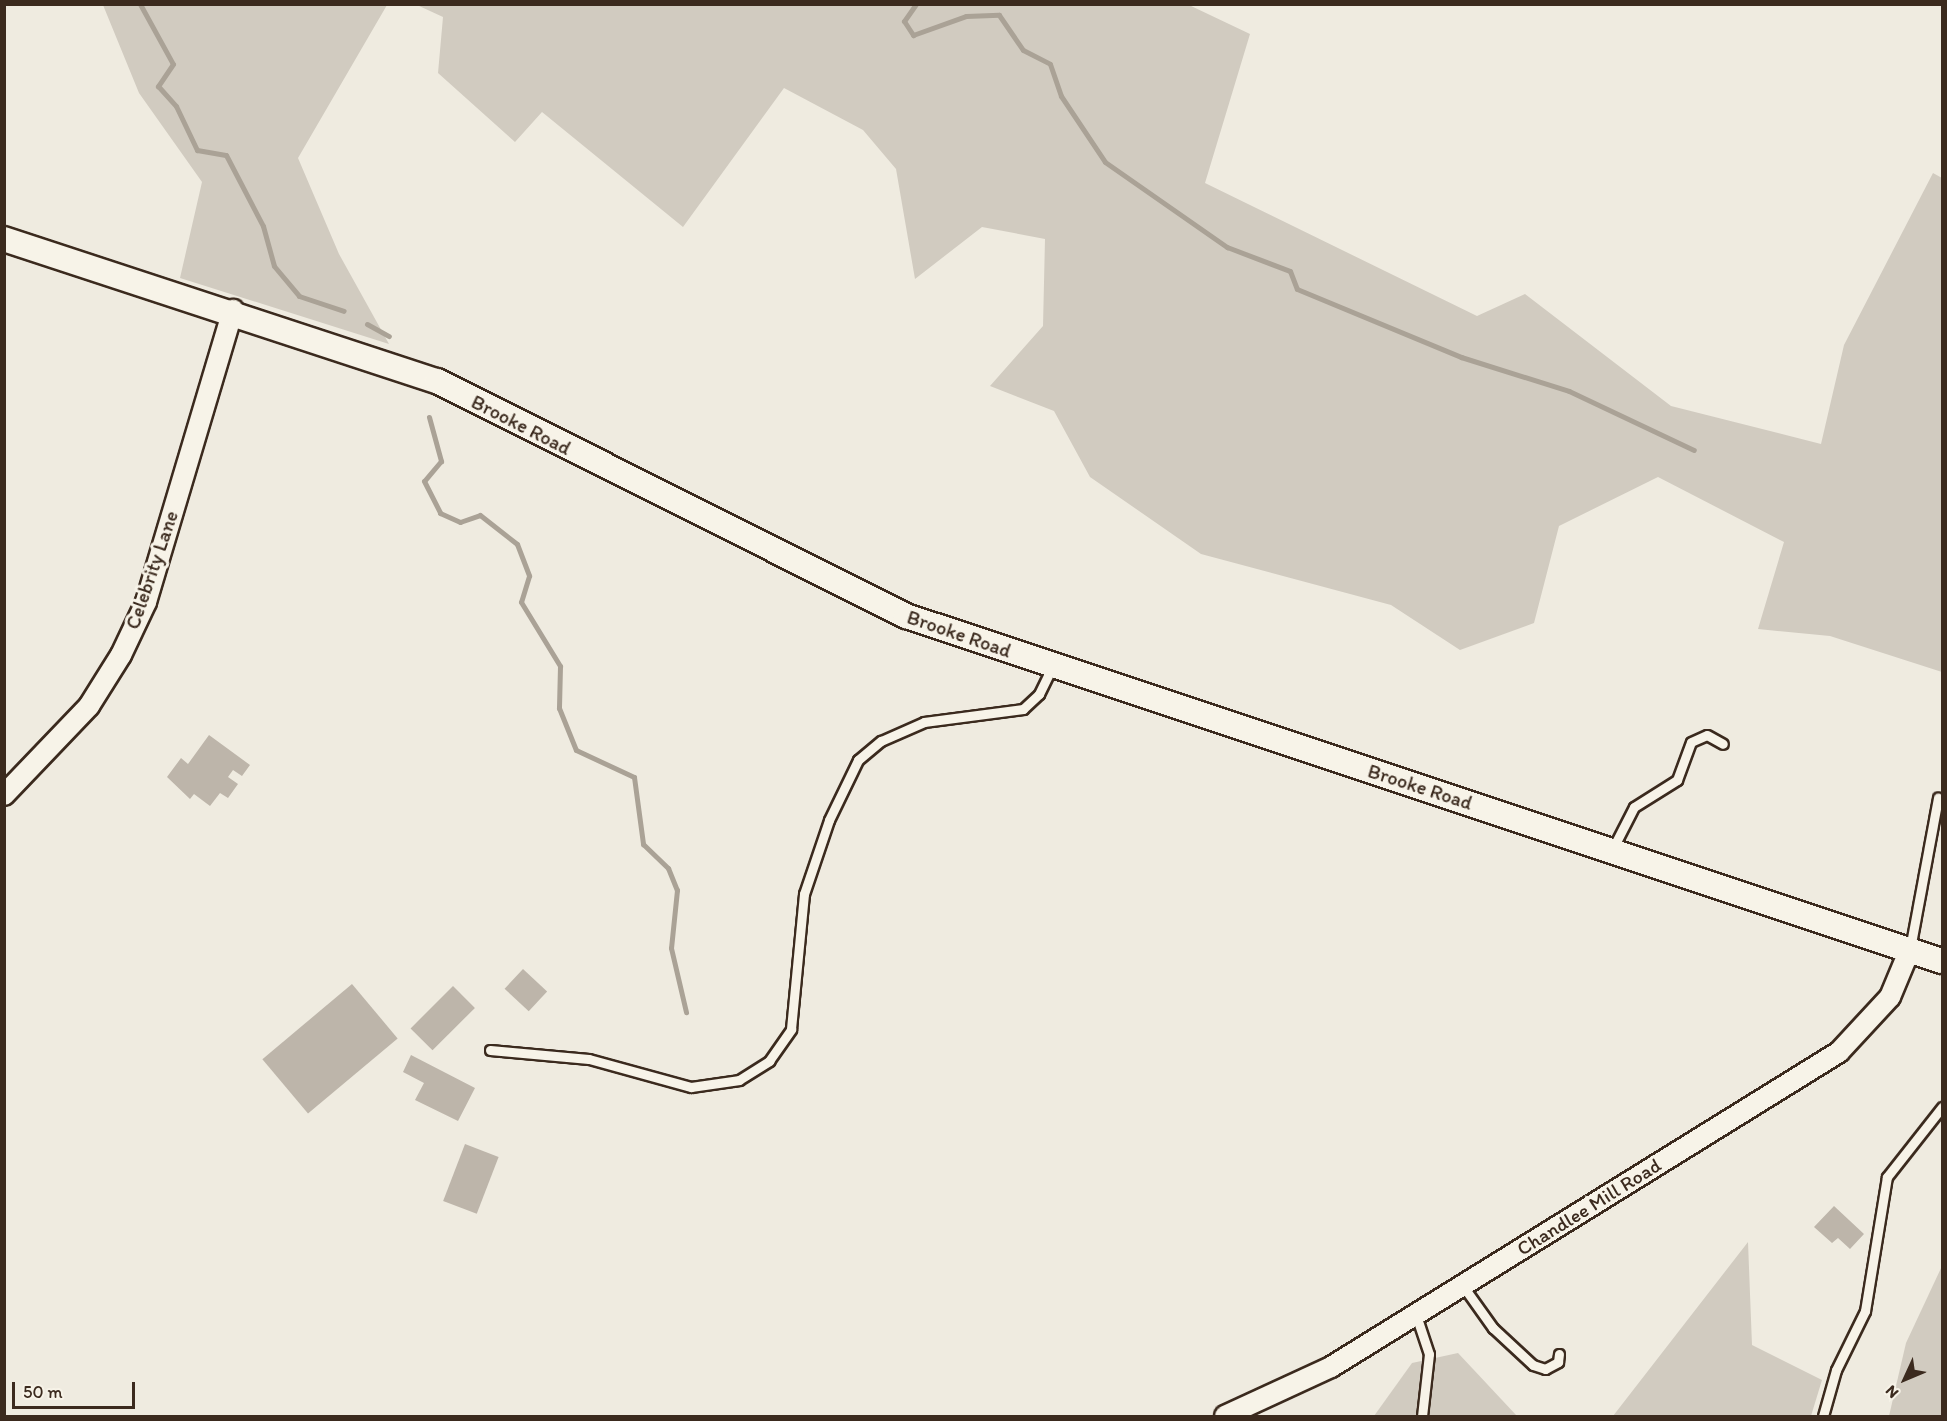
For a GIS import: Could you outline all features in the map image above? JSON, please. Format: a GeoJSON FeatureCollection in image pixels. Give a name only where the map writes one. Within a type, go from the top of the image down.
{"type":"FeatureCollection","features":[{"type":"Feature","properties":{"kind":"street","name":"Brooke Road"},"geometry":{"type":"LineString","coordinates":[[4,239],[233,310],[437,381],[896,612],[1942,961]]}},
{"type":"Feature","properties":{"kind":"street","name":"Celebrity Lane"},"geometry":{"type":"LineString","coordinates":[[4,795],[89,706],[122,655],[146,602],[233,310]]}},
{"type":"Feature","properties":{"kind":"street","name":"Chandlee Mill Road"},"geometry":{"type":"LineString","coordinates":[[1225,1416],[1322,1372],[1839,1052],[1890,997],[1910,949]]}},
{"type":"Feature","properties":{"kind":"lane"},"geometry":{"type":"LineString","coordinates":[[490,1050],[589,1059],[691,1087],[738,1080],[769,1061],[791,1029],[804,894],[829,820],[858,760],[881,741],[924,722],[1023,709],[1039,693],[1053,666]]}},
{"type":"Feature","properties":{"kind":"lane"},"geometry":{"type":"LineString","coordinates":[[1612,850],[1634,807],[1677,780],[1691,742],[1707,735],[1723,744]]}},
{"type":"Feature","properties":{"kind":"lane"},"geometry":{"type":"LineString","coordinates":[[1910,949],[1938,798]]}},
{"type":"Feature","properties":{"kind":"lane"},"geometry":{"type":"LineString","coordinates":[[1822,1416],[1836,1371],[1865,1311],[1887,1177],[1942,1107]]}},
{"type":"Feature","properties":{"kind":"lane"},"geometry":{"type":"LineString","coordinates":[[1463,1286],[1493,1328],[1533,1365],[1545,1369],[1558,1362],[1559,1354]]}},
{"type":"Feature","properties":{"kind":"lane"},"geometry":{"type":"LineString","coordinates":[[1416,1315],[1429,1354],[1422,1416]]}},
{"type":"Feature","properties":{"kind":"shaded area"},"geometry":{"type":"Polygon","coordinates":[[[103,5],[387,5],[298,158],[339,254],[389,344],[180,278],[202,182],[139,93],[103,5]]]}},
{"type":"Feature","properties":{"kind":"shaded area"},"geometry":{"type":"Polygon","coordinates":[[[417,5],[1189,5],[1250,34],[1205,183],[1477,316],[1525,294],[1671,406],[1821,444],[1844,345],[1933,173],[1942,178],[1942,672],[1830,636],[1758,629],[1784,542],[1658,477],[1559,526],[1534,623],[1460,650],[1391,605],[1201,554],[1090,477],[1054,411],[990,386],[1043,326],[1045,239],[982,227],[915,279],[896,169],[863,130],[784,88],[683,227],[542,112],[515,142],[438,73],[443,17],[417,5]]]}},
{"type":"Feature","properties":{"kind":"shaded area"},"geometry":{"type":"Polygon","coordinates":[[[1748,1242],[1752,1345],[1822,1380],[1811,1416],[1613,1416],[1748,1242]]]}},
{"type":"Feature","properties":{"kind":"shaded area"},"geometry":{"type":"Polygon","coordinates":[[[1942,1266],[1942,1416],[1889,1416],[1906,1343],[1942,1266]]]}},
{"type":"Feature","properties":{"kind":"shaded area"},"geometry":{"type":"Polygon","coordinates":[[[1458,1353],[1517,1416],[1374,1416],[1412,1363],[1458,1353]]]}},
{"type":"Feature","properties":{"kind":"building"},"geometry":{"type":"Polygon","coordinates":[[[209,735],[250,765],[242,776],[233,770],[228,777],[238,784],[228,798],[220,793],[210,806],[194,794],[190,799],[167,777],[181,758],[188,764],[209,735]]]}},
{"type":"Feature","properties":{"kind":"building"},"geometry":{"type":"Polygon","coordinates":[[[523,969],[547,992],[529,1011],[505,989],[523,969]]]}},
{"type":"Feature","properties":{"kind":"building"},"geometry":{"type":"Polygon","coordinates":[[[352,984],[398,1038],[308,1114],[262,1059],[352,984]]]}},
{"type":"Feature","properties":{"kind":"building"},"geometry":{"type":"Polygon","coordinates":[[[453,986],[475,1008],[432,1050],[411,1028],[453,986]]]}},
{"type":"Feature","properties":{"kind":"building"},"geometry":{"type":"Polygon","coordinates":[[[411,1055],[475,1088],[458,1121],[415,1100],[424,1083],[403,1072],[411,1055]]]}},
{"type":"Feature","properties":{"kind":"building"},"geometry":{"type":"Polygon","coordinates":[[[465,1144],[499,1157],[477,1214],[443,1201],[465,1144]]]}},
{"type":"Feature","properties":{"kind":"building"},"geometry":{"type":"Polygon","coordinates":[[[1834,1206],[1864,1234],[1850,1249],[1838,1238],[1832,1243],[1814,1227],[1834,1206]]]}},
{"type":"Feature","properties":{"kind":"waterway"},"geometry":{"type":"LineString","coordinates":[[140,4],[173,64],[158,86],[176,106],[197,150],[226,155],[263,226],[274,266],[299,296],[344,311]]}},
{"type":"Feature","properties":{"kind":"waterway"},"geometry":{"type":"LineString","coordinates":[[916,4],[904,21],[913,35],[966,16],[999,15],[1023,50],[1050,64],[1061,96],[1105,162],[1227,247],[1290,271],[1297,289],[1461,357],[1569,391],[1694,450]]}},
{"type":"Feature","properties":{"kind":"waterway"},"geometry":{"type":"LineString","coordinates":[[367,324],[389,336]]}},
{"type":"Feature","properties":{"kind":"waterway"},"geometry":{"type":"LineString","coordinates":[[429,417],[441,461],[424,481],[440,513],[460,522],[480,515],[517,544],[529,576],[521,602],[560,666],[559,708],[576,750],[634,777],[643,844],[668,868],[677,890],[671,948],[686,1012]]}}]}
